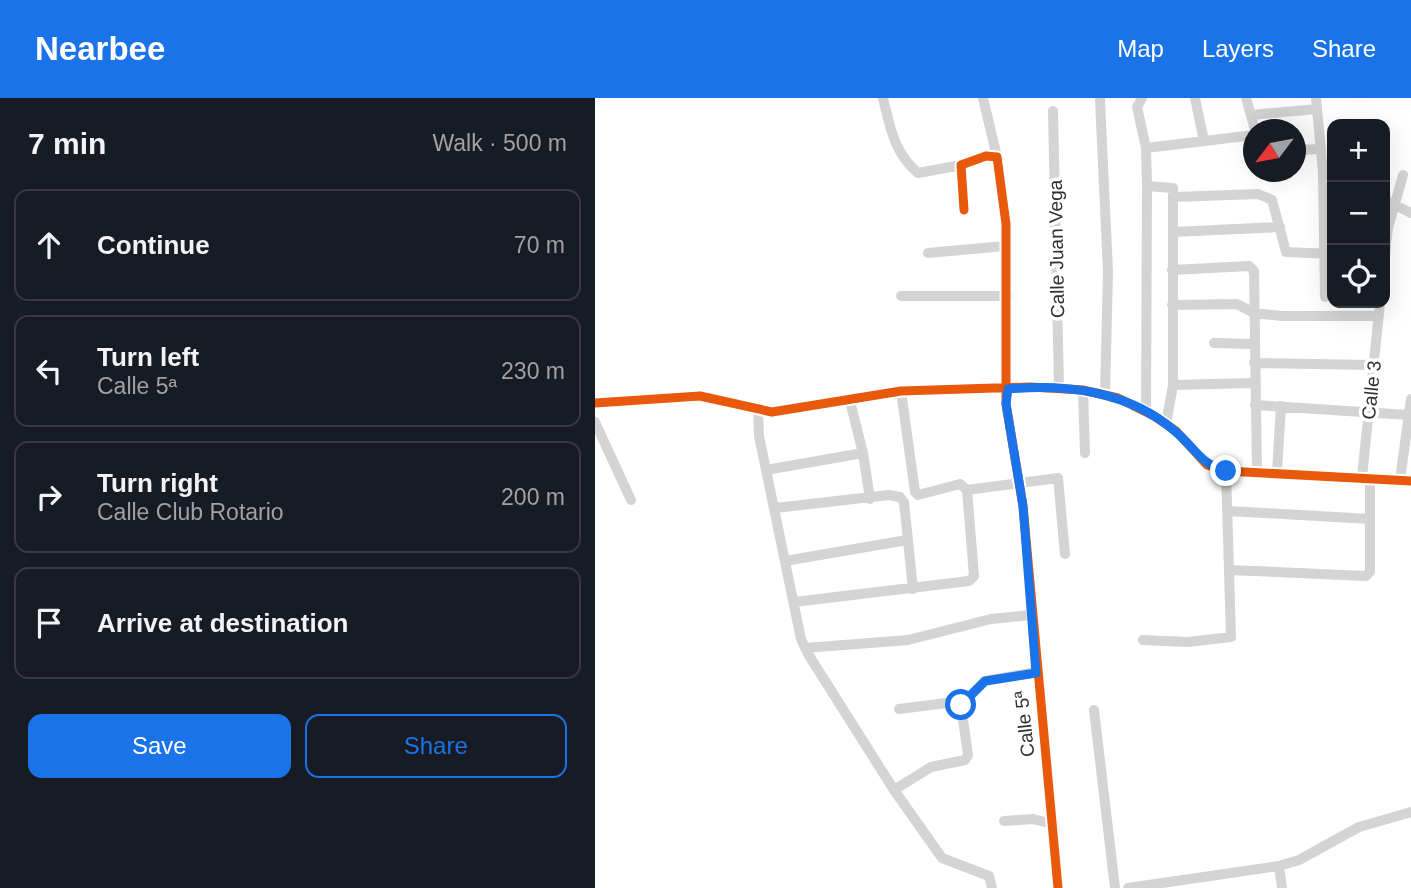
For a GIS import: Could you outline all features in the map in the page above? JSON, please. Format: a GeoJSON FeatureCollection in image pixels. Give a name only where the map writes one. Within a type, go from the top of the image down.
{"type":"FeatureCollection","features":[{"type":"Feature","properties":{"kind":"street"},"geometry":{"type":"LineString","coordinates":[[883,98],[896,149],[918,173],[961,165],[986,156],[997,157]]}},
{"type":"Feature","properties":{"kind":"street","name":"Calle 5ª"},"geometry":{"type":"LineString","coordinates":[[983,98],[1003,181],[1007,296],[1006,404],[1023,506],[1036,673],[1058,888]]}},
{"type":"Feature","properties":{"kind":"street"},"geometry":{"type":"LineString","coordinates":[[1142,98],[1137,107],[1146,148],[1146,412]]}},
{"type":"Feature","properties":{"kind":"street"},"geometry":{"type":"LineString","coordinates":[[1195,98],[1204,141]]}},
{"type":"Feature","properties":{"kind":"street"},"geometry":{"type":"LineString","coordinates":[[1246,98],[1252,119]]}},
{"type":"Feature","properties":{"kind":"street"},"geometry":{"type":"LineString","coordinates":[[1316,98],[1327,182]]}},
{"type":"Feature","properties":{"kind":"street"},"geometry":{"type":"LineString","coordinates":[[1100,100],[1108,272],[1105,394]]}},
{"type":"Feature","properties":{"kind":"street"},"geometry":{"type":"LineString","coordinates":[[1251,115],[1317,109]]}},
{"type":"Feature","properties":{"kind":"street","name":"Calle Juan Vega"},"geometry":{"type":"LineString","coordinates":[[1053,111],[1059,388]]}},
{"type":"Feature","properties":{"kind":"street"},"geometry":{"type":"LineString","coordinates":[[1146,148],[1243,136]]}},
{"type":"Feature","properties":{"kind":"street"},"geometry":{"type":"LineString","coordinates":[[1306,150],[1321,149]]}},
{"type":"Feature","properties":{"kind":"street"},"geometry":{"type":"LineString","coordinates":[[961,165],[964,210]]}},
{"type":"Feature","properties":{"kind":"street"},"geometry":{"type":"LineString","coordinates":[[1386,245],[1403,175]]}},
{"type":"Feature","properties":{"kind":"street"},"geometry":{"type":"LineString","coordinates":[[1147,186],[1173,188],[1174,197],[1173,386],[1166,424]]}},
{"type":"Feature","properties":{"kind":"street"},"geometry":{"type":"LineString","coordinates":[[1174,197],[1258,194],[1272,200],[1286,252],[1327,254]]}},
{"type":"Feature","properties":{"kind":"street"},"geometry":{"type":"LineString","coordinates":[[1390,203],[1411,213]]}},
{"type":"Feature","properties":{"kind":"street"},"geometry":{"type":"LineString","coordinates":[[1173,232],[1280,228]]}},
{"type":"Feature","properties":{"kind":"street"},"geometry":{"type":"LineString","coordinates":[[928,253],[1005,246]]}},
{"type":"Feature","properties":{"kind":"street"},"geometry":{"type":"LineString","coordinates":[[1173,270],[1252,268],[1257,472]]}},
{"type":"Feature","properties":{"kind":"street"},"geometry":{"type":"LineString","coordinates":[[1325,297],[1327,268]]}},
{"type":"Feature","properties":{"kind":"street"},"geometry":{"type":"LineString","coordinates":[[901,296],[1007,296]]}},
{"type":"Feature","properties":{"kind":"street"},"geometry":{"type":"LineString","coordinates":[[1172,305],[1237,304],[1254,313],[1282,316],[1379,316]]}},
{"type":"Feature","properties":{"kind":"street","name":"Calle 3"},"geometry":{"type":"LineString","coordinates":[[1230,570],[1366,576],[1370,572],[1370,519],[1366,477],[1369,412],[1380,308]]}},
{"type":"Feature","properties":{"kind":"street"},"geometry":{"type":"LineString","coordinates":[[1214,342],[1253,344]]}},
{"type":"Feature","properties":{"kind":"street"},"geometry":{"type":"LineString","coordinates":[[1254,363],[1373,365]]}},
{"type":"Feature","properties":{"kind":"street"},"geometry":{"type":"LineString","coordinates":[[1173,386],[1254,383]]}},
{"type":"Feature","properties":{"kind":"street"},"geometry":{"type":"LineString","coordinates":[[595,403],[700,396],[772,412],[901,391],[1059,388],[1083,390],[1105,394],[1146,412],[1166,424],[1207,465],[1226,471],[1406,480],[1411,399]]}},
{"type":"Feature","properties":{"kind":"street"},"geometry":{"type":"LineString","coordinates":[[1083,390],[1085,453]]}},
{"type":"Feature","properties":{"kind":"street"},"geometry":{"type":"LineString","coordinates":[[901,391],[915,492]]}},
{"type":"Feature","properties":{"kind":"street"},"geometry":{"type":"LineString","coordinates":[[850,401],[863,453],[870,499]]}},
{"type":"Feature","properties":{"kind":"street"},"geometry":{"type":"LineString","coordinates":[[1255,405],[1409,415]]}},
{"type":"Feature","properties":{"kind":"street"},"geometry":{"type":"LineString","coordinates":[[1276,472],[1281,406]]}},
{"type":"Feature","properties":{"kind":"street"},"geometry":{"type":"LineString","coordinates":[[758,409],[757,422],[766,470],[805,648],[894,790],[942,858],[982,870],[989,876],[992,888]]}},
{"type":"Feature","properties":{"kind":"street"},"geometry":{"type":"LineString","coordinates":[[595,422],[631,500]]}},
{"type":"Feature","properties":{"kind":"street"},"geometry":{"type":"LineString","coordinates":[[766,470],[863,453]]}},
{"type":"Feature","properties":{"kind":"street"},"geometry":{"type":"LineString","coordinates":[[1143,640],[1188,642],[1231,637],[1226,471]]}},
{"type":"Feature","properties":{"kind":"street"},"geometry":{"type":"LineString","coordinates":[[967,490],[1058,478],[1065,554]]}},
{"type":"Feature","properties":{"kind":"street"},"geometry":{"type":"LineString","coordinates":[[775,508],[889,495],[900,497],[915,492],[918,495],[961,484],[967,490],[974,576],[969,582],[794,602]]}},
{"type":"Feature","properties":{"kind":"street"},"geometry":{"type":"LineString","coordinates":[[900,497],[913,589]]}},
{"type":"Feature","properties":{"kind":"street"},"geometry":{"type":"LineString","coordinates":[[1228,510],[1370,519]]}},
{"type":"Feature","properties":{"kind":"street"},"geometry":{"type":"LineString","coordinates":[[785,561],[907,540]]}},
{"type":"Feature","properties":{"kind":"street"},"geometry":{"type":"LineString","coordinates":[[805,648],[908,640],[962,629],[991,619],[1031,615]]}},
{"type":"Feature","properties":{"kind":"street"},"geometry":{"type":"LineString","coordinates":[[961,705],[985,681],[1036,673]]}},
{"type":"Feature","properties":{"kind":"street"},"geometry":{"type":"LineString","coordinates":[[899,709],[954,702],[961,705]]}},
{"type":"Feature","properties":{"kind":"street"},"geometry":{"type":"LineString","coordinates":[[894,790],[931,767],[965,761],[968,755],[961,705]]}},
{"type":"Feature","properties":{"kind":"street"},"geometry":{"type":"LineString","coordinates":[[1094,710],[1115,888]]}},
{"type":"Feature","properties":{"kind":"street"},"geometry":{"type":"LineString","coordinates":[[1128,888],[1195,884],[1279,866],[1299,860],[1359,827],[1411,812]]}},
{"type":"Feature","properties":{"kind":"street"},"geometry":{"type":"LineString","coordinates":[[1004,821],[1033,819],[1053,824]]}},
{"type":"Feature","properties":{"kind":"street"},"geometry":{"type":"LineString","coordinates":[[1279,866],[1282,888]]}},
{"type":"Feature","properties":{"kind":"cycle path"},"geometry":{"type":"LineString","coordinates":[[964,210],[961,165],[986,156],[997,157],[1006,224],[1006,404],[1023,506],[1058,888]]}},
{"type":"Feature","properties":{"kind":"cycle path"},"geometry":{"type":"LineString","coordinates":[[595,403],[700,396],[772,412],[901,391],[1030,387],[1083,390],[1118,398],[1154,416],[1176,431],[1207,465],[1226,471],[1411,481]]}},
{"type":"Feature","properties":{"kind":"route"},"geometry":{"type":"LineString","coordinates":[[961,705],[985,681],[1002,676],[1036,673],[1023,506],[1006,404],[1008,389],[1059,388],[1118,398],[1176,431],[1207,465],[1226,471]]}}]}
